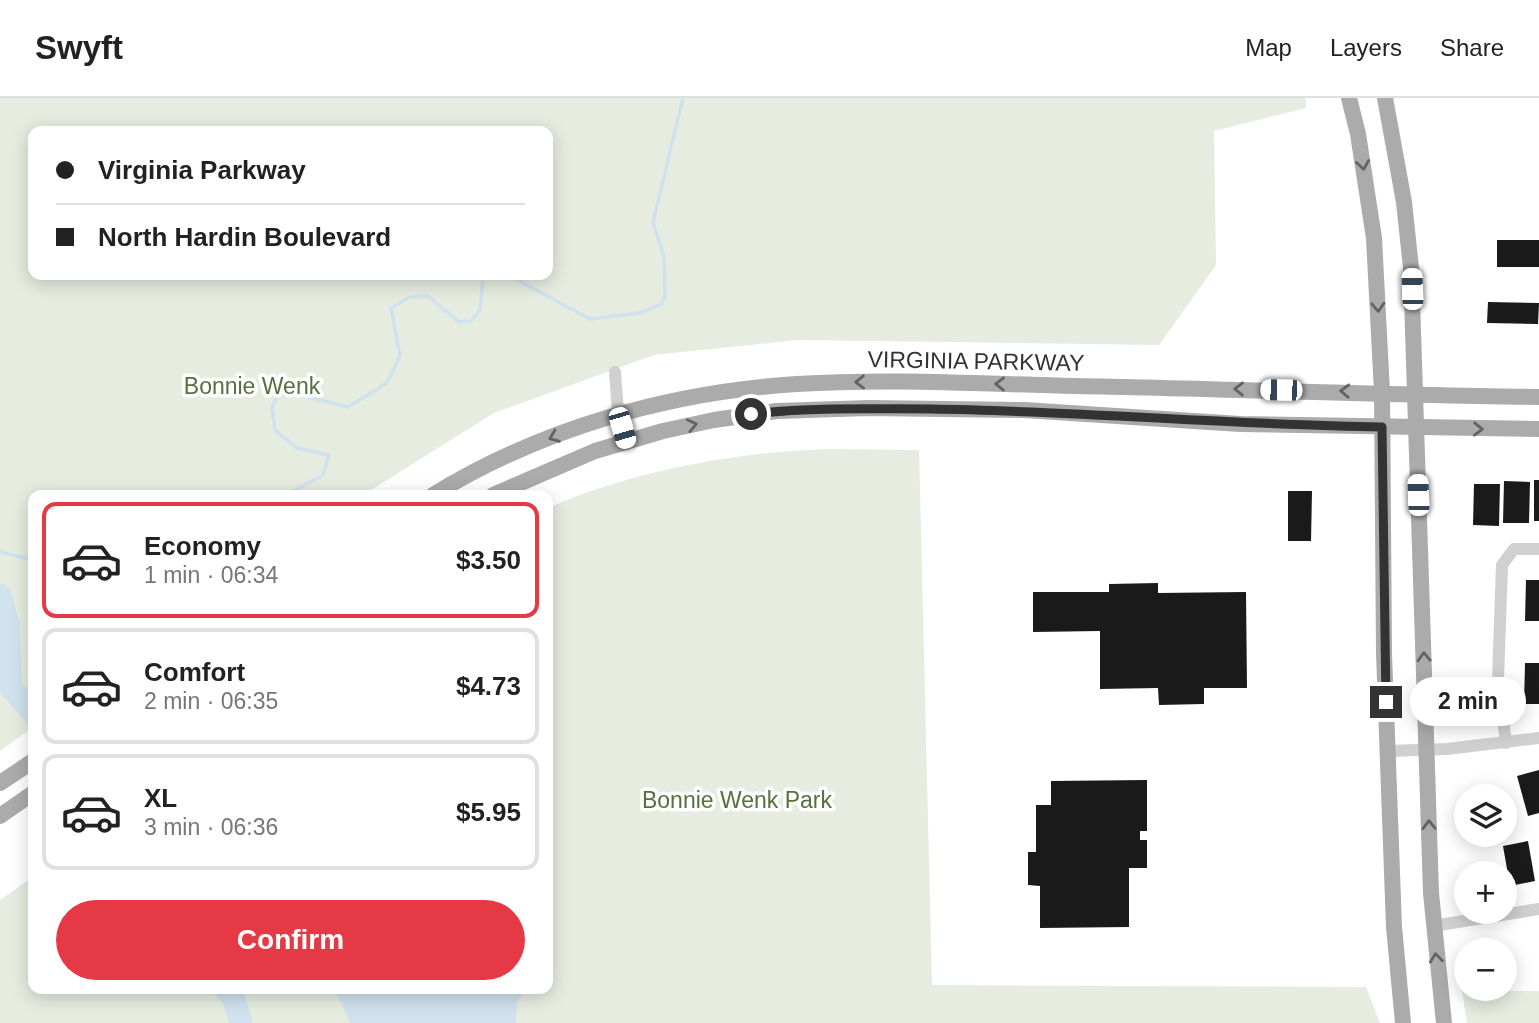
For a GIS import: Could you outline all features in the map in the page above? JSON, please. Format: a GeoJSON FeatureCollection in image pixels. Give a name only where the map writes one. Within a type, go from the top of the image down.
{"type":"FeatureCollection","features":[{"type":"Feature","properties":{"kind":"main road"},"geometry":{"type":"LineString","coordinates":[[1349,98],[1358,134],[1374,239],[1382,392],[1384,653],[1394,927],[1403,1023]]}},
{"type":"Feature","properties":{"kind":"main road"},"geometry":{"type":"LineString","coordinates":[[1385,98],[1404,202],[1411,268],[1433,926],[1444,1023]]}},
{"type":"Feature","properties":{"kind":"main road"},"geometry":{"type":"LineString","coordinates":[[928,383],[928,409]]}},
{"type":"Feature","properties":{"kind":"main road","name":"VIRGINIA PARKWAY"},"geometry":{"type":"LineString","coordinates":[[442,490],[528,447],[618,413],[714,393],[770,386],[928,383],[1539,397]]}},
{"type":"Feature","properties":{"kind":"main road"},"geometry":{"type":"LineString","coordinates":[[505,490],[595,451],[626,442],[714,420],[777,411],[868,408],[1024,410],[1240,424],[1539,429]]}},
{"type":"Feature","properties":{"kind":"main road"},"geometry":{"type":"LineString","coordinates":[[0,783],[28,764]]}},
{"type":"Feature","properties":{"kind":"main road"},"geometry":{"type":"LineString","coordinates":[[0,816],[28,796]]}},
{"type":"Feature","properties":{"kind":"street"},"geometry":{"type":"LineString","coordinates":[[615,372],[618,413],[626,442]]}},
{"type":"Feature","properties":{"kind":"street"},"geometry":{"type":"LineString","coordinates":[[1506,743],[1498,678],[1504,562],[1514,550],[1539,548]]}},
{"type":"Feature","properties":{"kind":"street"},"geometry":{"type":"LineString","coordinates":[[1388,751],[1427,750],[1539,738]]}},
{"type":"Feature","properties":{"kind":"street"},"geometry":{"type":"LineString","coordinates":[[1433,926],[1539,909]]}},
{"type":"Feature","properties":{"kind":"green space","name":"Bonnie Wenk"},"geometry":{"type":"Polygon","coordinates":[[[0,98],[1306,98],[1306,108],[1214,131],[1216,265],[1159,345],[797,340],[654,355],[494,413],[371,490],[28,490],[28,731],[0,751],[0,98]]]}},
{"type":"Feature","properties":{"kind":"green space","name":"Bonnie Wenk Park"},"geometry":{"type":"Polygon","coordinates":[[[919,450],[932,985],[1366,987],[1380,1023],[0,1023],[0,900],[28,880],[28,994],[553,994],[553,506],[649,474],[721,459],[793,451],[919,450]]]}},
{"type":"Feature","properties":{"kind":"green space"},"geometry":{"type":"Polygon","coordinates":[[[1517,991],[1539,991],[1539,1023],[1467,1023],[1464,1001],[1517,1001],[1517,991]]]}},
{"type":"Feature","properties":{"kind":"water"},"geometry":{"type":"Polygon","coordinates":[[[337,994],[523,994],[517,1001],[516,1023],[350,1023],[337,994]]]}},
{"type":"Feature","properties":{"kind":"building"},"geometry":{"type":"Polygon","coordinates":[[[1497,240],[1539,240],[1539,267],[1497,267],[1497,240]]]}},
{"type":"Feature","properties":{"kind":"building"},"geometry":{"type":"Polygon","coordinates":[[[1488,302],[1539,303],[1538,324],[1487,323],[1488,302]]]}},
{"type":"Feature","properties":{"kind":"building"},"geometry":{"type":"Polygon","coordinates":[[[1534,480],[1539,480],[1539,521],[1534,521],[1534,480]]]}},
{"type":"Feature","properties":{"kind":"building"},"geometry":{"type":"Polygon","coordinates":[[[1504,481],[1530,482],[1529,523],[1503,523],[1504,481]]]}},
{"type":"Feature","properties":{"kind":"building"},"geometry":{"type":"Polygon","coordinates":[[[1474,484],[1500,484],[1499,526],[1473,525],[1474,484]]]}},
{"type":"Feature","properties":{"kind":"building"},"geometry":{"type":"Polygon","coordinates":[[[1288,491],[1312,491],[1311,541],[1288,541],[1288,491]]]}},
{"type":"Feature","properties":{"kind":"building"},"geometry":{"type":"Polygon","coordinates":[[[1526,580],[1539,580],[1539,621],[1525,621],[1526,580]]]}},
{"type":"Feature","properties":{"kind":"building"},"geometry":{"type":"Polygon","coordinates":[[[1158,583],[1158,593],[1246,592],[1247,688],[1204,688],[1204,704],[1159,705],[1158,688],[1100,689],[1100,631],[1033,632],[1033,592],[1109,592],[1109,584],[1158,583]]]}},
{"type":"Feature","properties":{"kind":"building"},"geometry":{"type":"Polygon","coordinates":[[[1525,663],[1539,663],[1539,704],[1524,704],[1525,663]]]}},
{"type":"Feature","properties":{"kind":"building"},"geometry":{"type":"Polygon","coordinates":[[[1539,770],[1539,813],[1528,816],[1517,776],[1539,770]]]}},
{"type":"Feature","properties":{"kind":"building"},"geometry":{"type":"Polygon","coordinates":[[[1147,780],[1147,831],[1140,831],[1140,840],[1147,840],[1147,868],[1129,868],[1129,927],[1040,928],[1040,886],[1028,885],[1028,852],[1036,852],[1036,805],[1051,805],[1051,781],[1147,780]]]}},
{"type":"Feature","properties":{"kind":"building"},"geometry":{"type":"Polygon","coordinates":[[[1528,841],[1535,881],[1517,885],[1517,861],[1506,861],[1503,847],[1517,847],[1517,843],[1528,841]]]}},
{"type":"Feature","properties":{"kind":"waterway"},"geometry":{"type":"LineString","coordinates":[[518,280],[590,319],[640,313],[661,304],[665,296],[664,257],[653,222],[683,98]]}},
{"type":"Feature","properties":{"kind":"waterway"},"geometry":{"type":"LineString","coordinates":[[295,490],[323,475],[329,455],[297,448],[275,430],[272,408],[277,396],[296,394],[348,407],[387,383],[400,356],[391,308],[410,297],[428,296],[459,322],[471,321],[480,310],[483,280]]}},
{"type":"Feature","properties":{"kind":"waterway"},"geometry":{"type":"LineString","coordinates":[[0,552],[28,559]]}},
{"type":"Feature","properties":{"kind":"waterway"},"geometry":{"type":"LineString","coordinates":[[0,595],[8,624],[11,688],[28,707]]}},
{"type":"Feature","properties":{"kind":"waterway"},"geometry":{"type":"LineString","coordinates":[[230,994],[241,1023]]}},
{"type":"Feature","properties":{"kind":"route"},"geometry":{"type":"LineString","coordinates":[[751,414],[838,408],[1024,410],[1240,424],[1382,427],[1386,702]]}}]}
